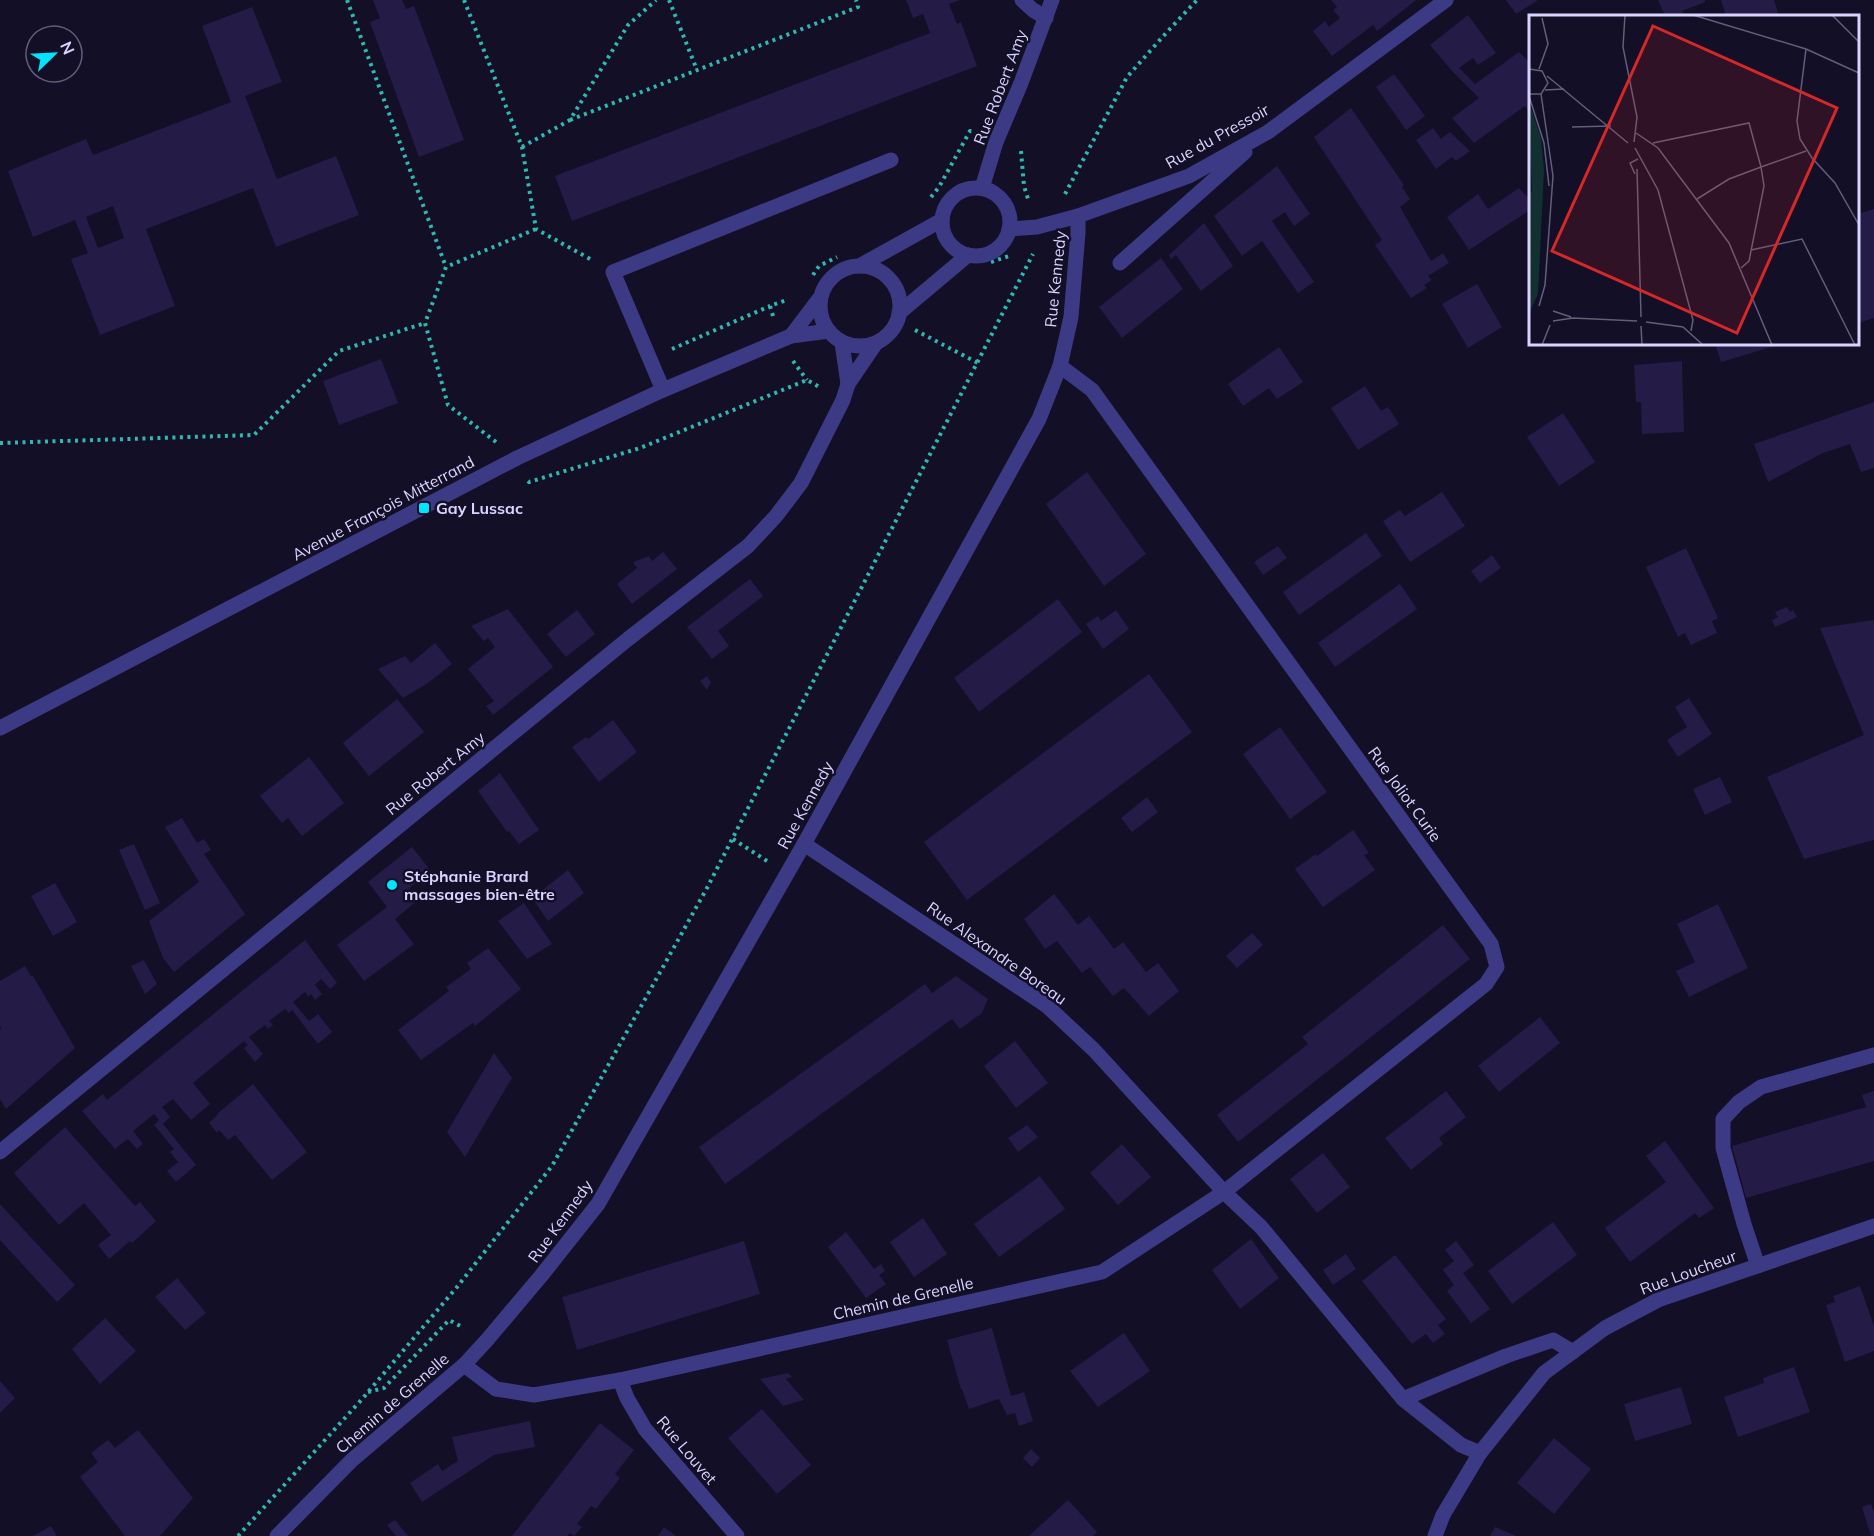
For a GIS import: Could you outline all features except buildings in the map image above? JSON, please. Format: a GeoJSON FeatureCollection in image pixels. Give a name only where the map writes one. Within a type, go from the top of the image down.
{"type":"FeatureCollection","features":[{"type":"Feature","properties":{"kind":"street"},"geometry":{"type":"LineString","coordinates":[[1022,0],[1046,18]]}},
{"type":"Feature","properties":{"kind":"street","name":"Rue Robert Amy"},"geometry":{"type":"LineString","coordinates":[[982,188],[996,142],[1052,0]]}},
{"type":"Feature","properties":{"kind":"street","name":"Rue du Pressoir"},"geometry":{"type":"LineString","coordinates":[[1009,229],[1036,227],[1078,216],[1189,176],[1268,132],[1446,0]]}},
{"type":"Feature","properties":{"kind":"street"},"geometry":{"type":"LineString","coordinates":[[1120,263],[1268,132]]}},
{"type":"Feature","properties":{"kind":"street"},"geometry":{"type":"LineString","coordinates":[[663,390],[614,272],[891,160]]}},
{"type":"Feature","properties":{"kind":"street"},"geometry":{"type":"LineString","coordinates":[[971,188],[982,188],[993,192],[1007,208],[1010,219],[1009,229],[998,248],[978,256],[968,255],[957,250],[943,232],[944,209],[960,192],[971,188]]}},
{"type":"Feature","properties":{"kind":"street","name":"Rue Kennedy"},"geometry":{"type":"LineString","coordinates":[[464,1365],[542,1276],[598,1204],[804,844],[1039,419],[1060,366],[1071,316],[1078,216]]}},
{"type":"Feature","properties":{"kind":"street"},"geometry":{"type":"LineString","coordinates":[[861,265],[942,220]]}},
{"type":"Feature","properties":{"kind":"street"},"geometry":{"type":"LineString","coordinates":[[899,313],[968,255]]}},
{"type":"Feature","properties":{"kind":"street"},"geometry":{"type":"LineString","coordinates":[[791,336],[819,299],[831,276],[850,266],[861,265],[875,268],[887,275],[900,299],[899,313],[895,326],[887,336],[867,346],[852,346],[842,343],[829,331],[820,318],[819,299]]}},
{"type":"Feature","properties":{"kind":"street","name":"Avenue François Mitterrand"},"geometry":{"type":"LineString","coordinates":[[0,728],[517,458],[663,390],[791,336],[829,331]]}},
{"type":"Feature","properties":{"kind":"street","name":"Rue Robert Amy"},"geometry":{"type":"LineString","coordinates":[[842,343],[848,384]]}},
{"type":"Feature","properties":{"kind":"street","name":"Rue Robert Amy"},"geometry":{"type":"LineString","coordinates":[[0,1152],[619,646],[748,546],[776,516],[801,483],[843,400],[848,384],[876,343]]}},
{"type":"Feature","properties":{"kind":"street","name":"Rue Joliot Curie"},"geometry":{"type":"LineString","coordinates":[[1060,366],[1092,390],[1491,944],[1497,967],[1486,984],[1224,1192]]}},
{"type":"Feature","properties":{"kind":"street","name":"Rue Alexandre Boreau"},"geometry":{"type":"LineString","coordinates":[[804,844],[1047,1006],[1094,1050],[1224,1192]]}},
{"type":"Feature","properties":{"kind":"street"},"geometry":{"type":"LineString","coordinates":[[1758,1266],[1723,1148],[1723,1119],[1739,1101],[1761,1087],[1874,1055]]}},
{"type":"Feature","properties":{"kind":"street"},"geometry":{"type":"LineString","coordinates":[[1224,1192],[1261,1227],[1402,1399],[1461,1445],[1480,1453]]}},
{"type":"Feature","properties":{"kind":"street","name":"Chemin de Grenelle"},"geometry":{"type":"LineString","coordinates":[[277,1536],[352,1460],[464,1365],[496,1389],[534,1395],[620,1380],[1102,1272],[1224,1192]]}},
{"type":"Feature","properties":{"kind":"street","name":"Rue Loucheur"},"geometry":{"type":"LineString","coordinates":[[1435,1536],[1443,1515],[1480,1453],[1544,1373],[1605,1328],[1658,1300],[1874,1226]]}},
{"type":"Feature","properties":{"kind":"street"},"geometry":{"type":"LineString","coordinates":[[1402,1399],[1506,1356],[1553,1340],[1573,1352]]}},
{"type":"Feature","properties":{"kind":"street","name":"Rue Louvet"},"geometry":{"type":"LineString","coordinates":[[620,1380],[627,1398],[645,1429],[737,1536]]}},
{"type":"Feature","properties":{"kind":"path"},"geometry":{"type":"LineString","coordinates":[[347,0],[446,267],[425,322],[448,405],[517,458],[529,482],[640,448],[807,380],[843,400]]}},
{"type":"Feature","properties":{"kind":"path"},"geometry":{"type":"LineString","coordinates":[[464,0],[522,147],[536,229]]}},
{"type":"Feature","properties":{"kind":"path"},"geometry":{"type":"LineString","coordinates":[[570,120],[628,25],[656,0]]}},
{"type":"Feature","properties":{"kind":"path"},"geometry":{"type":"LineString","coordinates":[[669,0],[697,70]]}},
{"type":"Feature","properties":{"kind":"path"},"geometry":{"type":"LineString","coordinates":[[522,147],[570,120],[858,7],[856,0]]}},
{"type":"Feature","properties":{"kind":"path"},"geometry":{"type":"LineString","coordinates":[[1064,195],[1127,77],[1197,0]]}},
{"type":"Feature","properties":{"kind":"path"},"geometry":{"type":"LineString","coordinates":[[1025,142],[1020,153],[1024,186],[1036,227]]}},
{"type":"Feature","properties":{"kind":"path"},"geometry":{"type":"LineString","coordinates":[[446,267],[536,229]]}},
{"type":"Feature","properties":{"kind":"path"},"geometry":{"type":"LineString","coordinates":[[536,229],[614,272]]}},
{"type":"Feature","properties":{"kind":"path"},"geometry":{"type":"LineString","coordinates":[[238,1536],[458,1287],[552,1166],[733,839],[1033,254]]}},
{"type":"Feature","properties":{"kind":"path"},"geometry":{"type":"LineString","coordinates":[[668,340],[671,349],[770,306]]}},
{"type":"Feature","properties":{"kind":"path"},"geometry":{"type":"LineString","coordinates":[[0,443],[254,435],[339,351],[425,322]]}},
{"type":"Feature","properties":{"kind":"path"},"geometry":{"type":"LineString","coordinates":[[912,328],[978,363]]}},
{"type":"Feature","properties":{"kind":"path"},"geometry":{"type":"LineString","coordinates":[[733,839],[787,874]]}},
{"type":"Feature","properties":{"kind":"path"},"geometry":{"type":"LineString","coordinates":[[367,1392],[384,1388],[449,1320],[487,1340]]}},
{"type":"Feature","properties":{"kind":"place","name":"Gay Lussac"},"geometry":{"type":"Point","coordinates":[424,508]}},
{"type":"Feature","properties":{"kind":"place","name":"Stéphanie Brard massages bien-être"},"geometry":{"type":"Point","coordinates":[392,885]}}]}
